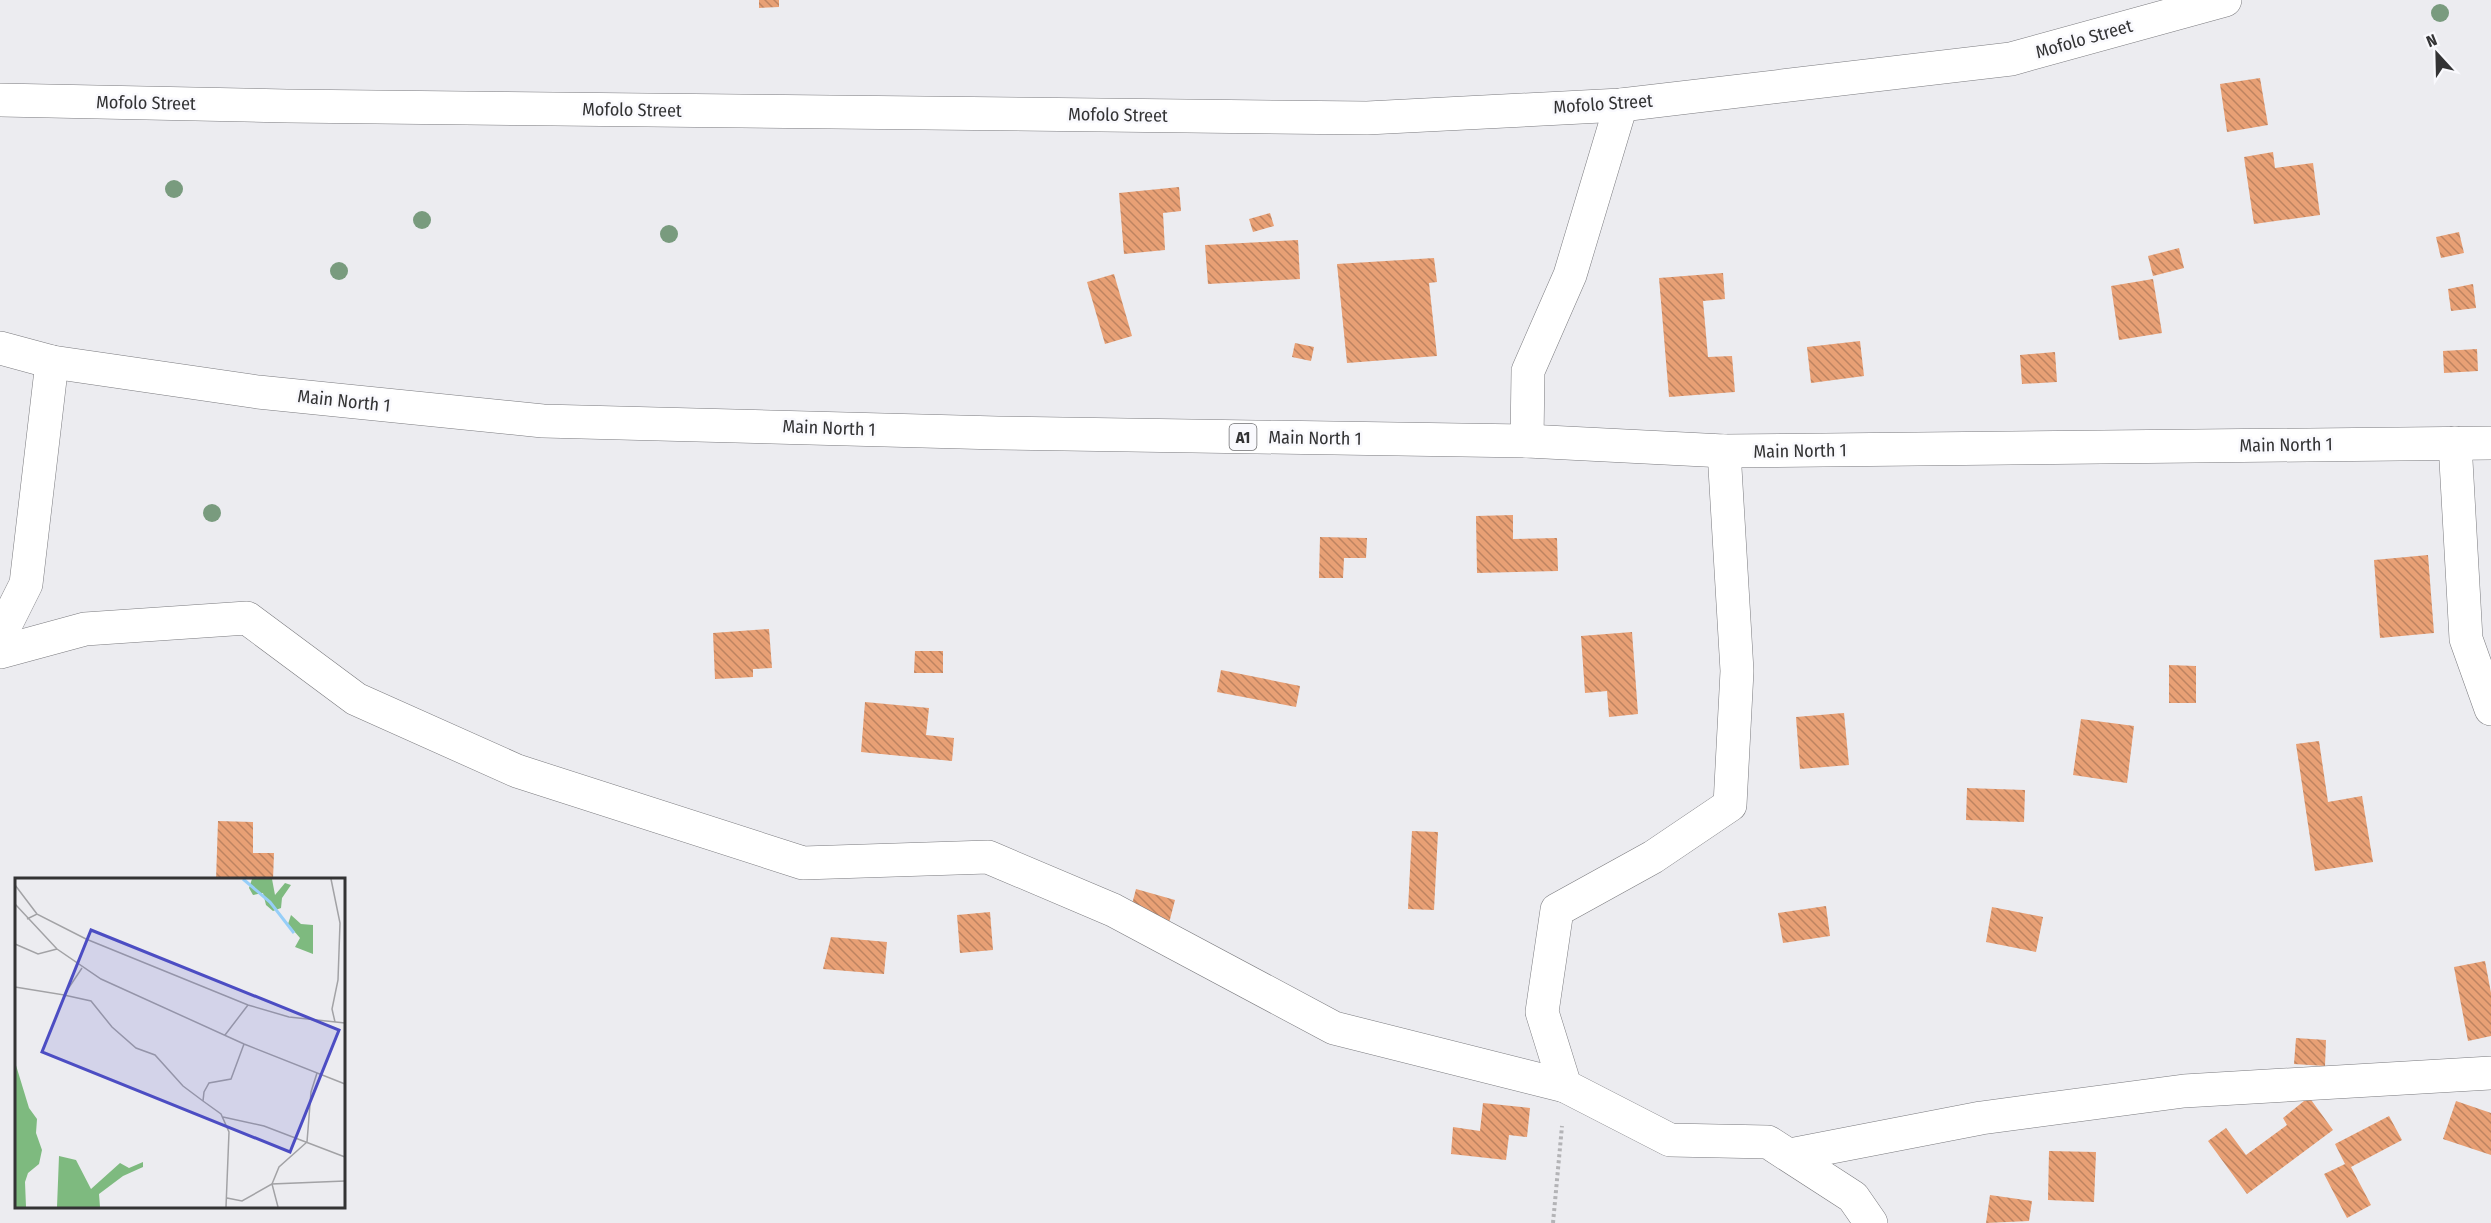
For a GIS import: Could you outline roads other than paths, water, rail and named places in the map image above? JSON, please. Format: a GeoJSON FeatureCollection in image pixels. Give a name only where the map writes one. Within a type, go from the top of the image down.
{"type":"FeatureCollection","features":[{"type":"Feature","properties":{"kind":"main road","name":"Mofolo Street"},"geometry":{"type":"LineString","coordinates":[[0,100],[287,106],[1367,118],[1621,105],[2012,59],[2225,0]]}},
{"type":"Feature","properties":{"kind":"main road"},"geometry":{"type":"LineString","coordinates":[[1527,441],[1528,371],[1570,274],[1621,105]]}},
{"type":"Feature","properties":{"kind":"main road","name":"Main North 1"},"geometry":{"type":"LineString","coordinates":[[0,348],[52,362],[258,392],[543,421],[998,433],[1527,441],[1724,451],[2491,443]]}},
{"type":"Feature","properties":{"kind":"main road"},"geometry":{"type":"LineString","coordinates":[[0,636],[26,584],[52,362]]}},
{"type":"Feature","properties":{"kind":"main road"},"geometry":{"type":"LineString","coordinates":[[2455,443],[2466,639],[2491,709]]}},
{"type":"Feature","properties":{"kind":"main road"},"geometry":{"type":"LineString","coordinates":[[1565,1086],[1542,1012],[1557,910],[1653,857],[1730,805],[1737,671],[1724,451]]}},
{"type":"Feature","properties":{"kind":"main road"},"geometry":{"type":"LineString","coordinates":[[0,652],[85,629],[247,618],[356,699],[517,771],[803,862],[988,857],[1113,910],[1334,1028],[1565,1086],[1670,1140],[1768,1142],[1853,1197],[1871,1223]]}},
{"type":"Feature","properties":{"kind":"main road"},"geometry":{"type":"LineString","coordinates":[[1790,1155],[1981,1118],[2184,1091],[2491,1073]]}}]}
